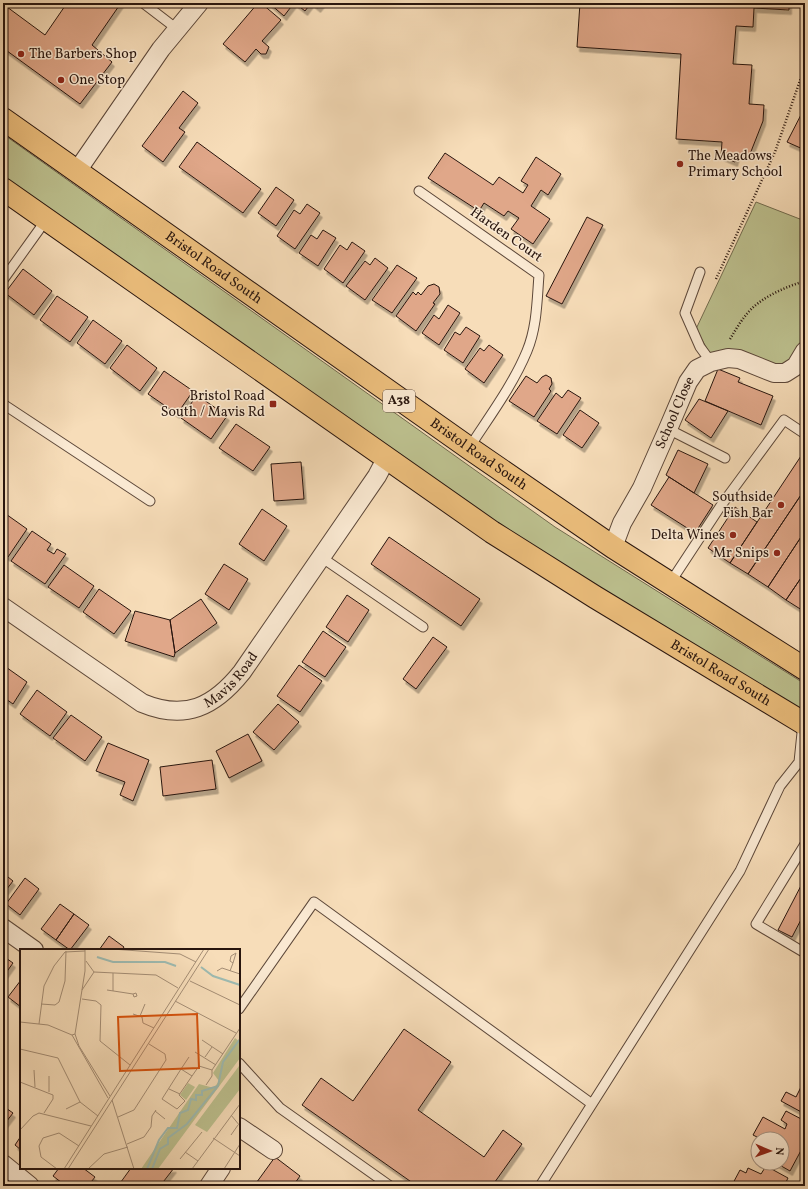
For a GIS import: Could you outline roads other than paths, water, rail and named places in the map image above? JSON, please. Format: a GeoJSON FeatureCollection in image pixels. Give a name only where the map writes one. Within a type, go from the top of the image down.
{"type":"FeatureCollection","features":[{"type":"Feature","properties":{"kind":"highway","name":"Bristol Road South"},"geometry":{"type":"LineString","coordinates":[[3,119],[469,448],[613,547],[805,669]]}},
{"type":"Feature","properties":{"kind":"highway","name":"Bristol Road South"},"geometry":{"type":"LineString","coordinates":[[3,189],[492,532],[579,588],[804,724]]}},
{"type":"Feature","properties":{"kind":"street"},"geometry":{"type":"LineString","coordinates":[[77,171],[161,49],[199,3]]}},
{"type":"Feature","properties":{"kind":"street"},"geometry":{"type":"LineString","coordinates":[[720,360],[739,359],[774,373],[785,373],[796,366],[805,351]]}},
{"type":"Feature","properties":{"kind":"street","name":"School Close"},"geometry":{"type":"LineString","coordinates":[[613,547],[622,523],[642,488],[688,382],[697,369],[720,360]]}},
{"type":"Feature","properties":{"kind":"street","name":"Mavis Road"},"geometry":{"type":"LineString","coordinates":[[3,607],[142,703],[157,709],[188,709],[205,706],[230,687],[377,476],[386,459]]}},
{"type":"Feature","properties":{"kind":"street"},"geometry":{"type":"LineString","coordinates":[[3,928],[33,949]]}},
{"type":"Feature","properties":{"kind":"street"},"geometry":{"type":"LineString","coordinates":[[241,1134],[273,1150]]}},
{"type":"Feature","properties":{"kind":"street"},"geometry":{"type":"LineString","coordinates":[[3,1164],[28,1182],[30,1186]]}},
{"type":"Feature","properties":{"kind":"street"},"geometry":{"type":"LineString","coordinates":[[209,1186],[220,1169]]}},
{"type":"Feature","properties":{"kind":"lane"},"geometry":{"type":"LineString","coordinates":[[143,3],[177,29]]}},
{"type":"Feature","properties":{"kind":"lane","name":"Harden Court"},"geometry":{"type":"LineString","coordinates":[[419,191],[539,275],[535,322],[528,350],[515,376],[469,448]]}},
{"type":"Feature","properties":{"kind":"lane"},"geometry":{"type":"LineString","coordinates":[[3,280],[46,220]]}},
{"type":"Feature","properties":{"kind":"lane"},"geometry":{"type":"LineString","coordinates":[[700,272],[685,313],[700,346],[720,360]]}},
{"type":"Feature","properties":{"kind":"lane"},"geometry":{"type":"LineString","coordinates":[[3,404],[150,501]]}},
{"type":"Feature","properties":{"kind":"lane"},"geometry":{"type":"LineString","coordinates":[[670,583],[720,507],[784,420],[805,434]]}},
{"type":"Feature","properties":{"kind":"lane"},"geometry":{"type":"LineString","coordinates":[[668,429],[725,458]]}},
{"type":"Feature","properties":{"kind":"lane"},"geometry":{"type":"LineString","coordinates":[[321,557],[424,627]]}},
{"type":"Feature","properties":{"kind":"lane"},"geometry":{"type":"LineString","coordinates":[[540,1186],[740,871],[780,786],[802,762],[804,724]]}},
{"type":"Feature","properties":{"kind":"lane"},"geometry":{"type":"LineString","coordinates":[[805,844],[756,924],[805,953]]}},
{"type":"Feature","properties":{"kind":"lane"},"geometry":{"type":"LineString","coordinates":[[240,1008],[314,902],[592,1104]]}},
{"type":"Feature","properties":{"kind":"lane"},"geometry":{"type":"LineString","coordinates":[[240,1064],[280,1108],[390,1186]]}},
{"type":"Feature","properties":{"kind":"place","name":"The Barbers Shop"},"geometry":{"type":"Point","coordinates":[21,54]}},
{"type":"Feature","properties":{"kind":"place","name":"One Stop"},"geometry":{"type":"Point","coordinates":[61,80]}},
{"type":"Feature","properties":{"kind":"place","name":"The Meadows Primary School"},"geometry":{"type":"Point","coordinates":[680,164]}},
{"type":"Feature","properties":{"kind":"place","name":"Bristol Road South / Mavis Rd"},"geometry":{"type":"Point","coordinates":[273,404]}},
{"type":"Feature","properties":{"kind":"place","name":"Southside Fish Bar"},"geometry":{"type":"Point","coordinates":[781,505]}},
{"type":"Feature","properties":{"kind":"place","name":"Delta Wines"},"geometry":{"type":"Point","coordinates":[733,535]}},
{"type":"Feature","properties":{"kind":"place","name":"Mr Snips"},"geometry":{"type":"Point","coordinates":[777,553]}}]}
